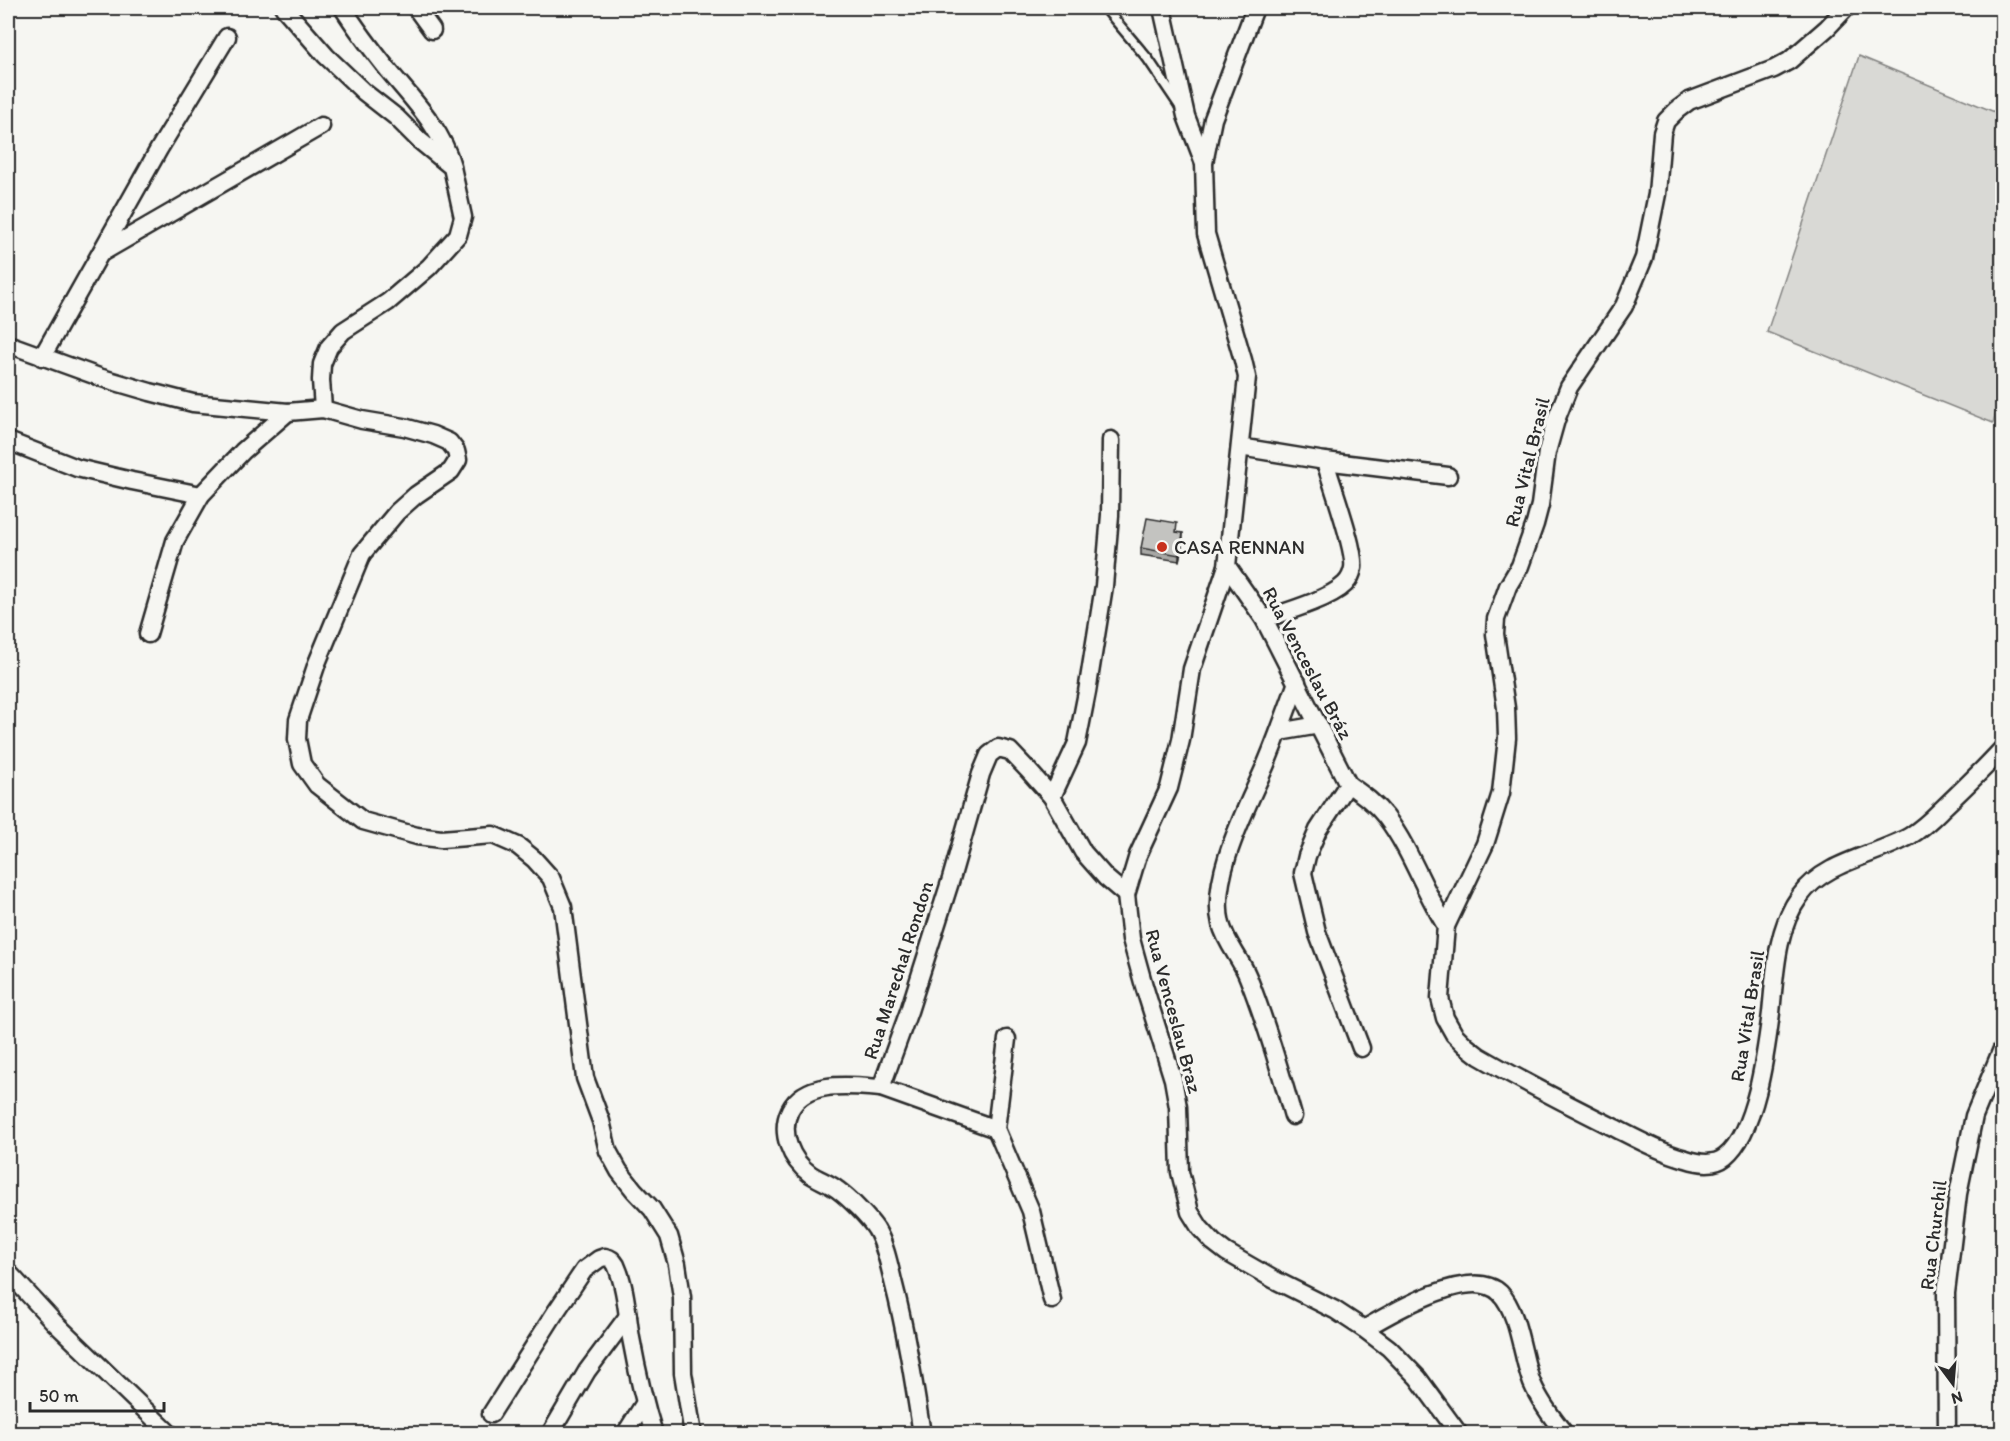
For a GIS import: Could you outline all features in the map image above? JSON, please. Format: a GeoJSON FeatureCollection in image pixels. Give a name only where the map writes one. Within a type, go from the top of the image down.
{"type":"FeatureCollection","features":[{"type":"Feature","properties":{"kind":"street"},"geometry":{"type":"LineString","coordinates":[[284,8],[326,56],[364,92],[452,167]]}},
{"type":"Feature","properties":{"kind":"street"},"geometry":{"type":"LineString","coordinates":[[323,409],[322,364],[329,347],[343,331],[388,302],[429,267],[458,235],[463,217],[448,152],[441,137],[343,8]]}},
{"type":"Feature","properties":{"kind":"street"},"geometry":{"type":"LineString","coordinates":[[416,8],[432,30]]}},
{"type":"Feature","properties":{"kind":"street","name":"Rua Venceslau Braz"},"geometry":{"type":"LineString","coordinates":[[1162,8],[1186,116],[1204,163]]}},
{"type":"Feature","properties":{"kind":"street","name":"Rua Venceslau Braz"},"geometry":{"type":"LineString","coordinates":[[1255,8],[1213,119],[1204,163],[1206,234],[1247,377],[1227,566],[1192,669],[1181,740],[1169,788],[1138,855],[1126,895],[1131,939],[1173,1079],[1178,1107],[1180,1172],[1190,1212],[1213,1242],[1226,1251],[1273,1279],[1335,1310],[1389,1348],[1418,1378],[1460,1434]]}},
{"type":"Feature","properties":{"kind":"street","name":"Rua Vital Brasil"},"geometry":{"type":"LineString","coordinates":[[1846,8],[1827,28],[1789,60],[1774,69],[1689,101],[1666,122],[1662,133],[1657,194],[1644,258],[1624,306],[1569,387],[1547,452],[1540,506],[1520,566],[1508,586],[1496,619],[1507,738],[1501,793],[1485,844],[1446,926],[1440,998],[1445,1018],[1454,1034],[1466,1046],[1530,1085],[1687,1160],[1712,1163],[1724,1158],[1737,1144],[1746,1127],[1766,1054],[1781,940],[1789,913],[1801,894],[1817,879],[1837,866],[1912,835],[1959,794],[2002,749]]}},
{"type":"Feature","properties":{"kind":"street"},"geometry":{"type":"LineString","coordinates":[[42,357],[159,149],[227,37]]}},
{"type":"Feature","properties":{"kind":"street"},"geometry":{"type":"LineString","coordinates":[[102,253],[321,126]]}},
{"type":"Feature","properties":{"kind":"street"},"geometry":{"type":"LineString","coordinates":[[8,344],[150,393],[193,403],[288,412],[323,409],[433,435],[449,442],[456,451],[458,459],[452,471],[416,495],[397,513],[362,554],[317,663],[298,720],[297,739],[302,764],[316,784],[363,821],[417,836],[441,839],[493,835],[518,846],[534,859],[551,878],[563,907],[585,1078],[601,1121],[608,1151],[620,1172],[652,1209],[664,1227],[677,1264],[682,1298],[683,1374],[693,1434]]}},
{"type":"Feature","properties":{"kind":"street"},"geometry":{"type":"LineString","coordinates":[[147,634],[175,541],[201,495],[243,451],[288,412]]}},
{"type":"Feature","properties":{"kind":"street"},"geometry":{"type":"LineString","coordinates":[[1052,797],[1077,743],[1087,692],[1104,586],[1110,515],[1111,440]]}},
{"type":"Feature","properties":{"kind":"street"},"geometry":{"type":"LineString","coordinates":[[8,441],[77,468],[132,482],[201,495]]}},
{"type":"Feature","properties":{"kind":"street"},"geometry":{"type":"LineString","coordinates":[[1240,447],[1325,461],[1448,476]]}},
{"type":"Feature","properties":{"kind":"street"},"geometry":{"type":"LineString","coordinates":[[1264,619],[1332,593],[1343,586],[1353,569],[1351,549],[1325,461]]}},
{"type":"Feature","properties":{"kind":"street","name":"Rua Venceslau Bráz"},"geometry":{"type":"LineString","coordinates":[[1227,566],[1264,619],[1348,784]]}},
{"type":"Feature","properties":{"kind":"street"},"geometry":{"type":"LineString","coordinates":[[1293,1116],[1260,1007],[1247,974],[1221,924],[1219,900],[1223,873],[1235,834],[1279,732],[1297,682]]}},
{"type":"Feature","properties":{"kind":"street"},"geometry":{"type":"LineString","coordinates":[[1279,732],[1319,725]]}},
{"type":"Feature","properties":{"kind":"street","name":"Rua Marechal Rondon"},"geometry":{"type":"LineString","coordinates":[[922,1434],[899,1302],[887,1256],[876,1229],[838,1190],[809,1173],[793,1158],[786,1137],[786,1118],[795,1100],[812,1091],[833,1086],[881,1088],[909,1011],[981,774],[989,754],[998,748],[1010,752],[1052,797],[1083,852],[1106,878],[1126,895]]}},
{"type":"Feature","properties":{"kind":"street"},"geometry":{"type":"LineString","coordinates":[[1361,1048],[1317,932],[1303,873],[1307,856],[1318,830],[1348,784],[1369,800],[1395,830],[1446,926]]}},
{"type":"Feature","properties":{"kind":"street"},"geometry":{"type":"LineString","coordinates":[[1007,1039],[996,1129],[1031,1210],[1052,1300]]}},
{"type":"Feature","properties":{"kind":"street","name":"Rua Churchil"},"geometry":{"type":"LineString","coordinates":[[1947,1434],[1946,1293],[1958,1194],[1974,1116],[2002,1049]]}},
{"type":"Feature","properties":{"kind":"street"},"geometry":{"type":"LineString","coordinates":[[881,1088],[996,1129]]}},
{"type":"Feature","properties":{"kind":"street"},"geometry":{"type":"LineString","coordinates":[[491,1414],[584,1270],[605,1257],[615,1262],[624,1292],[644,1404],[654,1434]]}},
{"type":"Feature","properties":{"kind":"street"},"geometry":{"type":"LineString","coordinates":[[8,1272],[54,1322],[170,1434]]}},
{"type":"Feature","properties":{"kind":"street"},"geometry":{"type":"LineString","coordinates":[[1364,1329],[1427,1295],[1472,1285],[1493,1288],[1500,1293],[1509,1306],[1533,1383],[1554,1420],[1565,1434]]}},
{"type":"Feature","properties":{"kind":"street"},"geometry":{"type":"LineString","coordinates":[[550,1434],[587,1371],[628,1316]]}},
{"type":"Feature","properties":{"kind":"street"},"geometry":{"type":"LineString","coordinates":[[625,1434],[644,1404]]}},
{"type":"Feature","properties":{"kind":"lane","name":"Rua Venceslau Braz"},"geometry":{"type":"LineString","coordinates":[[1105,8],[1148,59],[1186,116]]}},
{"type":"Feature","properties":{"kind":"shaded area"},"geometry":{"type":"Polygon","coordinates":[[[1859,56],[2002,115],[2002,391],[1993,423],[1767,332],[1859,56]]]}},
{"type":"Feature","properties":{"kind":"building","name":"CASA RENNAN"},"geometry":{"type":"Polygon","coordinates":[[[1147,518],[1177,523],[1176,532],[1183,533],[1179,555],[1141,548],[1147,518]]]}},
{"type":"Feature","properties":{"kind":"place","name":"CASA RENNAN"},"geometry":{"type":"Point","coordinates":[1162,547]}}]}
